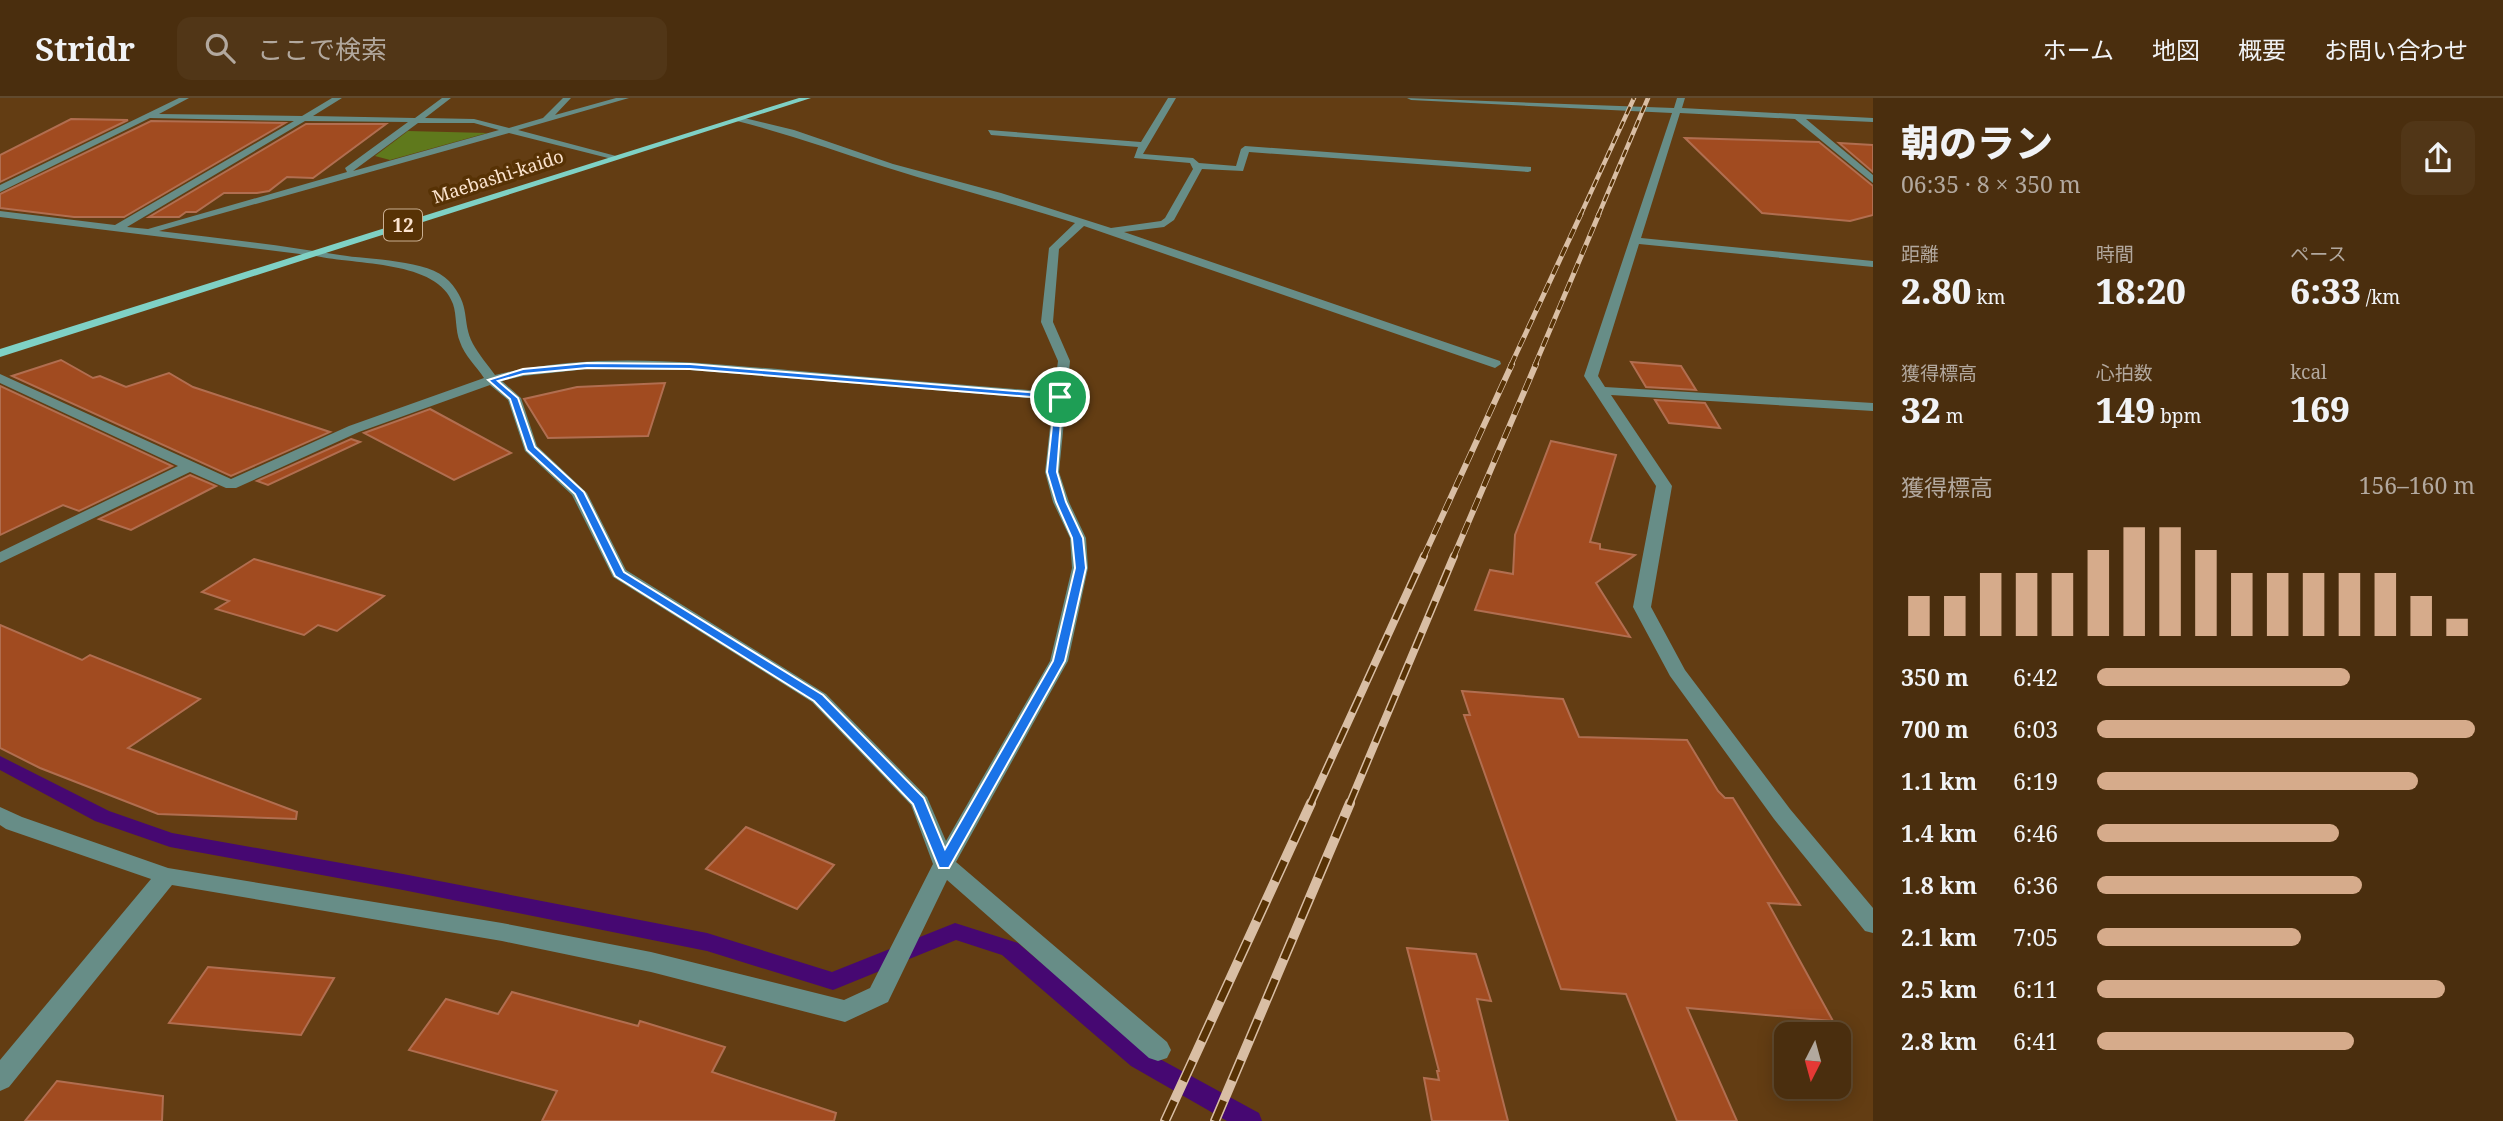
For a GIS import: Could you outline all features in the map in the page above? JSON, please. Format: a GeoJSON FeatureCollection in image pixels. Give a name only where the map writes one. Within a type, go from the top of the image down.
{"type":"FeatureCollection","features":[{"type":"Feature","properties":{"kind":"main road","name":"Maebashi-kaido"},"geometry":{"type":"LineString","coordinates":[[0,353],[807,98]]}},
{"type":"Feature","properties":{"kind":"street"},"geometry":{"type":"LineString","coordinates":[[0,189],[185,98]]}},
{"type":"Feature","properties":{"kind":"street"},"geometry":{"type":"LineString","coordinates":[[117,228],[338,98]]}},
{"type":"Feature","properties":{"kind":"street"},"geometry":{"type":"LineString","coordinates":[[338,177],[447,98]]}},
{"type":"Feature","properties":{"kind":"street"},"geometry":{"type":"LineString","coordinates":[[544,121],[566,98]]}},
{"type":"Feature","properties":{"kind":"street"},"geometry":{"type":"LineString","coordinates":[[145,231],[625,98]]}},
{"type":"Feature","properties":{"kind":"street"},"geometry":{"type":"LineString","coordinates":[[1108,230],[1164,224],[1169,220],[1198,169],[1194,161],[1137,156],[1172,98]]}},
{"type":"Feature","properties":{"kind":"street"},"geometry":{"type":"LineString","coordinates":[[1411,98],[1678,104],[1797,116],[1873,120]]}},
{"type":"Feature","properties":{"kind":"street"},"geometry":{"type":"LineString","coordinates":[[1678,104],[1591,376],[1664,486],[1642,607],[1676,672],[1783,814],[1873,924]]}},
{"type":"Feature","properties":{"kind":"street"},"geometry":{"type":"LineString","coordinates":[[149,116],[474,121],[613,158]]}},
{"type":"Feature","properties":{"kind":"street"},"geometry":{"type":"LineString","coordinates":[[1797,116],[1873,180]]}},
{"type":"Feature","properties":{"kind":"street"},"geometry":{"type":"LineString","coordinates":[[740,119],[791,132],[890,166],[998,195],[1108,230],[1495,363]]}},
{"type":"Feature","properties":{"kind":"street"},"geometry":{"type":"LineString","coordinates":[[991,132],[1145,145]]}},
{"type":"Feature","properties":{"kind":"street"},"geometry":{"type":"LineString","coordinates":[[1196,166],[1240,169],[1245,149],[1528,169]]}},
{"type":"Feature","properties":{"kind":"street"},"geometry":{"type":"LineString","coordinates":[[0,214],[316,253],[343,259],[379,261],[433,274],[444,282],[459,303],[466,343],[492,380],[514,398],[530,448],[579,492],[619,573],[819,698],[919,802],[944,864],[1158,1050]]}},
{"type":"Feature","properties":{"kind":"street"},"geometry":{"type":"LineString","coordinates":[[0,815],[14,823],[167,876],[502,932],[651,962],[845,1011],[879,995],[944,864],[1059,661],[1080,568],[1078,538],[1061,502],[1052,472],[1064,361],[1047,322],[1054,248],[1082,222]]}},
{"type":"Feature","properties":{"kind":"street"},"geometry":{"type":"LineString","coordinates":[[1634,240],[1873,264]]}},
{"type":"Feature","properties":{"kind":"street"},"geometry":{"type":"LineString","coordinates":[[0,378],[231,485],[354,429],[492,380],[523,372],[587,365],[690,366],[1060,397]]}},
{"type":"Feature","properties":{"kind":"street"},"geometry":{"type":"LineString","coordinates":[[1603,391],[1873,407]]}},
{"type":"Feature","properties":{"kind":"street"},"geometry":{"type":"LineString","coordinates":[[0,558],[192,466]]}},
{"type":"Feature","properties":{"kind":"street"},"geometry":{"type":"LineString","coordinates":[[0,1079],[167,876]]}},
{"type":"Feature","properties":{"kind":"green space"},"geometry":{"type":"Polygon","coordinates":[[[408,131],[487,133],[390,160],[375,156],[408,131]]]}},
{"type":"Feature","properties":{"kind":"building"},"geometry":{"type":"Polygon","coordinates":[[[71,119],[128,120],[0,182],[0,155],[71,119]]]}},
{"type":"Feature","properties":{"kind":"building"},"geometry":{"type":"Polygon","coordinates":[[[151,121],[285,123],[124,217],[74,217],[0,208],[0,194],[151,121]]]}},
{"type":"Feature","properties":{"kind":"building"},"geometry":{"type":"Polygon","coordinates":[[[306,124],[386,124],[313,178],[287,177],[269,191],[224,193],[196,212],[186,212],[179,217],[149,217],[306,124]]]}},
{"type":"Feature","properties":{"kind":"building"},"geometry":{"type":"Polygon","coordinates":[[[1685,138],[1819,142],[1873,186],[1873,215],[1850,221],[1762,213],[1685,138]]]}},
{"type":"Feature","properties":{"kind":"building"},"geometry":{"type":"Polygon","coordinates":[[[1839,143],[1873,145],[1873,172],[1839,143]]]}},
{"type":"Feature","properties":{"kind":"building"},"geometry":{"type":"Polygon","coordinates":[[[61,360],[93,378],[100,376],[126,387],[169,373],[193,387],[330,432],[231,476],[12,376],[61,360]]]}},
{"type":"Feature","properties":{"kind":"building"},"geometry":{"type":"Polygon","coordinates":[[[1631,362],[1681,366],[1696,390],[1646,387],[1631,362]]]}},
{"type":"Feature","properties":{"kind":"building"},"geometry":{"type":"Polygon","coordinates":[[[665,383],[648,436],[548,438],[524,399],[577,387],[665,383]]]}},
{"type":"Feature","properties":{"kind":"building"},"geometry":{"type":"Polygon","coordinates":[[[0,386],[172,466],[79,511],[63,505],[0,535],[0,386]]]}},
{"type":"Feature","properties":{"kind":"building"},"geometry":{"type":"Polygon","coordinates":[[[1655,400],[1705,403],[1720,428],[1669,423],[1655,400]]]}},
{"type":"Feature","properties":{"kind":"building"},"geometry":{"type":"Polygon","coordinates":[[[430,409],[511,453],[454,480],[364,433],[430,409]]]}},
{"type":"Feature","properties":{"kind":"building"},"geometry":{"type":"Polygon","coordinates":[[[351,439],[360,442],[268,485],[257,481],[351,439]]]}},
{"type":"Feature","properties":{"kind":"building"},"geometry":{"type":"Polygon","coordinates":[[[1551,441],[1616,455],[1590,542],[1600,544],[1600,549],[1635,555],[1596,583],[1630,637],[1475,610],[1490,570],[1513,574],[1515,535],[1551,441]]]}},
{"type":"Feature","properties":{"kind":"building"},"geometry":{"type":"Polygon","coordinates":[[[190,475],[216,486],[131,530],[99,519],[190,475]]]}},
{"type":"Feature","properties":{"kind":"building"},"geometry":{"type":"Polygon","coordinates":[[[254,559],[384,596],[337,631],[318,625],[304,635],[216,609],[229,601],[202,592],[254,559]]]}},
{"type":"Feature","properties":{"kind":"building"},"geometry":{"type":"Polygon","coordinates":[[[0,625],[82,660],[90,655],[200,699],[128,748],[297,812],[296,819],[158,814],[40,768],[0,748],[0,625]]]}},
{"type":"Feature","properties":{"kind":"building"},"geometry":{"type":"Polygon","coordinates":[[[1462,691],[1563,699],[1579,737],[1687,740],[1718,791],[1725,798],[1733,798],[1800,905],[1768,903],[1833,1021],[1687,1008],[1737,1121],[1677,1121],[1626,994],[1561,989],[1464,715],[1470,715],[1462,691]]]}},
{"type":"Feature","properties":{"kind":"building"},"geometry":{"type":"Polygon","coordinates":[[[746,827],[834,865],[797,909],[706,869],[746,827]]]}},
{"type":"Feature","properties":{"kind":"building"},"geometry":{"type":"Polygon","coordinates":[[[1407,948],[1476,954],[1491,1001],[1477,999],[1508,1121],[1432,1121],[1424,1078],[1439,1080],[1439,1071],[1407,948]]]}},
{"type":"Feature","properties":{"kind":"building"},"geometry":{"type":"Polygon","coordinates":[[[208,967],[334,978],[301,1035],[169,1023],[208,967]]]}},
{"type":"Feature","properties":{"kind":"building"},"geometry":{"type":"Polygon","coordinates":[[[512,992],[638,1026],[640,1021],[725,1047],[712,1072],[836,1113],[834,1121],[542,1121],[557,1091],[409,1050],[446,999],[498,1014],[512,992]]]}},
{"type":"Feature","properties":{"kind":"building"},"geometry":{"type":"Polygon","coordinates":[[[57,1081],[163,1096],[162,1121],[25,1121],[57,1081]]]}},
{"type":"Feature","properties":{"kind":"waterway"},"geometry":{"type":"LineString","coordinates":[[0,762],[102,816],[170,840],[403,882],[707,942],[833,981],[955,931],[1010,949],[1139,1059],[1250,1121]]}},
{"type":"Feature","properties":{"kind":"railway"},"geometry":{"type":"LineString","coordinates":[[1580,216],[1634,98]]}},
{"type":"Feature","properties":{"kind":"railway"},"geometry":{"type":"LineString","coordinates":[[1598,216],[1648,98]]}},
{"type":"Feature","properties":{"kind":"railway"},"geometry":{"type":"LineString","coordinates":[[1511,365],[1581,214]]}},
{"type":"Feature","properties":{"kind":"railway"},"geometry":{"type":"LineString","coordinates":[[1535,365],[1599,214]]}},
{"type":"Feature","properties":{"kind":"railway"},"geometry":{"type":"LineString","coordinates":[[1423,558],[1512,364]]}},
{"type":"Feature","properties":{"kind":"railway"},"geometry":{"type":"LineString","coordinates":[[1453,558],[1536,364]]}},
{"type":"Feature","properties":{"kind":"railway"},"geometry":{"type":"LineString","coordinates":[[1310,805],[1424,556]]}},
{"type":"Feature","properties":{"kind":"railway"},"geometry":{"type":"LineString","coordinates":[[1349,805],[1454,556]]}},
{"type":"Feature","properties":{"kind":"railway"},"geometry":{"type":"LineString","coordinates":[[1165,1121],[1311,803]]}},
{"type":"Feature","properties":{"kind":"railway"},"geometry":{"type":"LineString","coordinates":[[1215,1121],[1350,803]]}},
{"type":"Feature","properties":{"kind":"route"},"geometry":{"type":"LineString","coordinates":[[587,365],[690,366],[1060,397],[1052,472],[1061,502],[1078,538],[1080,568],[1059,661],[944,864],[919,802],[819,698],[619,573],[579,492],[530,448],[514,398],[492,380],[523,372],[587,365]]}}]}
